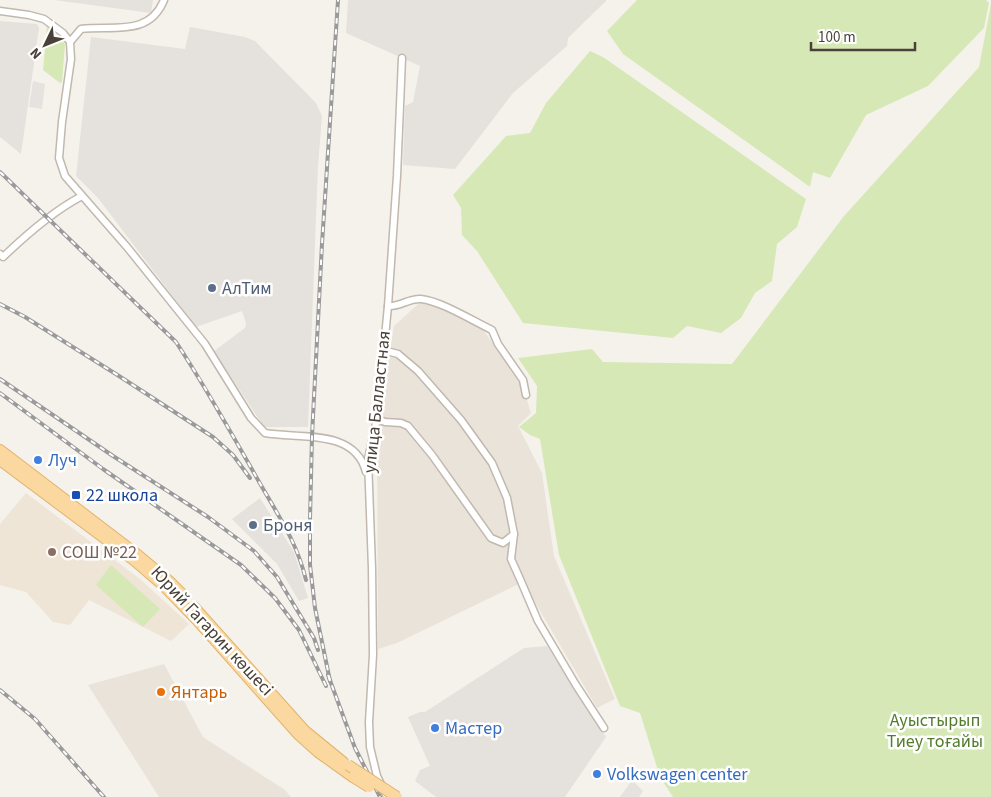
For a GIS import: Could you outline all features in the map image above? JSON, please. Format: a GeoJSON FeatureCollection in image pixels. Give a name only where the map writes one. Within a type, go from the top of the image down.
{"type":"FeatureCollection","features":[{"type":"Feature","properties":{"kind":"main road","name":"Юрий Гагарин көшесі"},"geometry":{"type":"LineString","coordinates":[[0,450],[169,581],[204,617],[305,731],[334,756],[397,797]]}},
{"type":"Feature","properties":{"kind":"main road","name":"Юрий Гагарин көшесі"},"geometry":{"type":"LineString","coordinates":[[0,460],[134,561],[164,586],[197,620],[298,734],[318,752],[353,777],[386,797]]}},
{"type":"Feature","properties":{"kind":"street"},"geometry":{"type":"LineString","coordinates":[[70,42],[81,29],[131,28],[154,18],[164,0]]}},
{"type":"Feature","properties":{"kind":"street"},"geometry":{"type":"LineString","coordinates":[[0,11],[44,19],[63,33],[70,42],[71,59],[59,158],[65,176],[127,247],[205,344],[251,418],[265,433],[312,436],[340,444],[352,451],[360,458],[366,469],[369,488]]}},
{"type":"Feature","properties":{"kind":"street","name":"улица Балластная"},"geometry":{"type":"LineString","coordinates":[[386,797],[377,776],[371,753],[369,722],[373,655],[368,459],[377,419],[388,306],[397,176],[402,58]]}},
{"type":"Feature","properties":{"kind":"street"},"geometry":{"type":"LineString","coordinates":[[0,254],[3,257],[47,219],[82,196]]}},
{"type":"Feature","properties":{"kind":"street"},"geometry":{"type":"LineString","coordinates":[[388,306],[397,307],[420,299],[434,302],[492,330],[498,344],[523,380],[526,396]]}},
{"type":"Feature","properties":{"kind":"street"},"geometry":{"type":"LineString","coordinates":[[383,350],[398,354],[418,371],[475,438],[492,463],[507,498],[514,534],[511,558],[538,621],[604,728]]}},
{"type":"Feature","properties":{"kind":"street"},"geometry":{"type":"LineString","coordinates":[[377,419],[408,426],[432,455],[491,538],[503,543],[514,534]]}},
{"type":"Feature","properties":{"kind":"shaded area"},"geometry":{"type":"Polygon","coordinates":[[[54,0],[153,0],[151,13],[54,0]]]}},
{"type":"Feature","properties":{"kind":"shaded area"},"geometry":{"type":"Polygon","coordinates":[[[348,0],[607,0],[568,38],[567,46],[513,93],[455,169],[403,165],[405,106],[413,102],[420,66],[346,33],[348,0]]]}},
{"type":"Feature","properties":{"kind":"shaded area"},"geometry":{"type":"Polygon","coordinates":[[[0,21],[37,24],[39,28],[21,154],[0,137],[0,21]]]}},
{"type":"Feature","properties":{"kind":"shaded area"},"geometry":{"type":"Polygon","coordinates":[[[190,27],[245,37],[255,41],[316,103],[322,116],[318,166],[308,427],[264,427],[214,351],[245,328],[246,323],[242,311],[196,327],[98,198],[76,176],[91,37],[185,49],[190,27]]]}},
{"type":"Feature","properties":{"kind":"shaded area"},"geometry":{"type":"Polygon","coordinates":[[[33,81],[45,84],[42,109],[29,107],[33,81]]]}},
{"type":"Feature","properties":{"kind":"shaded area"},"geometry":{"type":"Polygon","coordinates":[[[427,296],[475,319],[521,381],[531,413],[518,426],[542,473],[554,556],[615,699],[597,708],[523,582],[397,643],[378,649],[377,428],[394,326],[427,296]]]}},
{"type":"Feature","properties":{"kind":"shaded area","name":"СОШ №22"},"geometry":{"type":"Polygon","coordinates":[[[26,493],[140,579],[189,624],[171,641],[89,600],[70,625],[53,622],[26,592],[0,585],[0,524],[26,493]]]}},
{"type":"Feature","properties":{"kind":"shaded area"},"geometry":{"type":"Polygon","coordinates":[[[260,498],[294,552],[308,598],[299,601],[277,564],[232,519],[260,498]]]}},
{"type":"Feature","properties":{"kind":"shaded area"},"geometry":{"type":"Polygon","coordinates":[[[547,646],[606,737],[565,797],[436,797],[415,781],[420,770],[430,766],[408,717],[425,712],[524,648],[547,646]]]}},
{"type":"Feature","properties":{"kind":"shaded area"},"geometry":{"type":"Polygon","coordinates":[[[164,664],[203,737],[285,790],[291,797],[159,797],[88,685],[164,664]]]}},
{"type":"Feature","properties":{"kind":"shaded area"},"geometry":{"type":"Polygon","coordinates":[[[632,780],[643,791],[639,797],[620,797],[632,780]]]}},
{"type":"Feature","properties":{"kind":"green space"},"geometry":{"type":"Polygon","coordinates":[[[637,0],[986,0],[989,3],[984,28],[928,86],[866,115],[830,178],[813,172],[810,187],[623,54],[607,31],[637,0]]]}},
{"type":"Feature","properties":{"kind":"green space","name":"Ауыстырып Тиеу тоғайы"},"geometry":{"type":"Polygon","coordinates":[[[991,4],[991,797],[673,797],[660,777],[640,713],[620,706],[559,555],[540,439],[519,427],[536,413],[537,386],[518,358],[592,349],[603,362],[732,364],[844,216],[979,67],[991,4]]]}},
{"type":"Feature","properties":{"kind":"green space"},"geometry":{"type":"Polygon","coordinates":[[[47,26],[65,44],[62,82],[60,83],[43,70],[47,26]]]}},
{"type":"Feature","properties":{"kind":"green space"},"geometry":{"type":"Polygon","coordinates":[[[590,51],[603,57],[806,199],[797,227],[777,244],[772,281],[755,293],[741,318],[721,333],[687,326],[673,338],[523,323],[477,251],[462,235],[461,208],[453,195],[506,136],[530,133],[546,103],[590,51]]]}},
{"type":"Feature","properties":{"kind":"green space"},"geometry":{"type":"Polygon","coordinates":[[[111,565],[160,609],[143,627],[96,585],[111,565]]]}},
{"type":"Feature","properties":{"kind":"railway"},"geometry":{"type":"LineString","coordinates":[[330,681],[315,608],[310,565],[310,519],[312,436],[322,244],[338,0]]}},
{"type":"Feature","properties":{"kind":"railway"},"geometry":{"type":"LineString","coordinates":[[0,172],[176,342],[282,521],[298,554],[306,580]]}},
{"type":"Feature","properties":{"kind":"railway"},"geometry":{"type":"LineString","coordinates":[[0,304],[25,317],[213,437],[233,455],[250,478]]}},
{"type":"Feature","properties":{"kind":"railway"},"geometry":{"type":"LineString","coordinates":[[0,379],[113,456],[208,517],[254,551],[277,577],[314,638],[318,650]]}},
{"type":"Feature","properties":{"kind":"railway"},"geometry":{"type":"LineString","coordinates":[[0,393],[103,469],[241,565],[275,598],[299,630],[326,686]]}},
{"type":"Feature","properties":{"kind":"railway"},"geometry":{"type":"LineString","coordinates":[[328,675],[355,748],[380,797]]}},
{"type":"Feature","properties":{"kind":"railway"},"geometry":{"type":"LineString","coordinates":[[0,690],[35,719],[104,797]]}},
{"type":"Feature","properties":{"kind":"place","name":"АлТим"},"geometry":{"type":"Point","coordinates":[212,288]}},
{"type":"Feature","properties":{"kind":"place","name":"Луч"},"geometry":{"type":"Point","coordinates":[38,460]}},
{"type":"Feature","properties":{"kind":"place","name":"22 школа"},"geometry":{"type":"Point","coordinates":[76,495]}},
{"type":"Feature","properties":{"kind":"place","name":"Броня"},"geometry":{"type":"Point","coordinates":[253,525]}},
{"type":"Feature","properties":{"kind":"place","name":"СОШ №22"},"geometry":{"type":"Point","coordinates":[52,552]}},
{"type":"Feature","properties":{"kind":"place","name":"Янтарь"},"geometry":{"type":"Point","coordinates":[161,692]}},
{"type":"Feature","properties":{"kind":"place","name":"Мастер"},"geometry":{"type":"Point","coordinates":[435,728]}},
{"type":"Feature","properties":{"kind":"place","name":"Volkswagen center"},"geometry":{"type":"Point","coordinates":[597,774]}}]}
